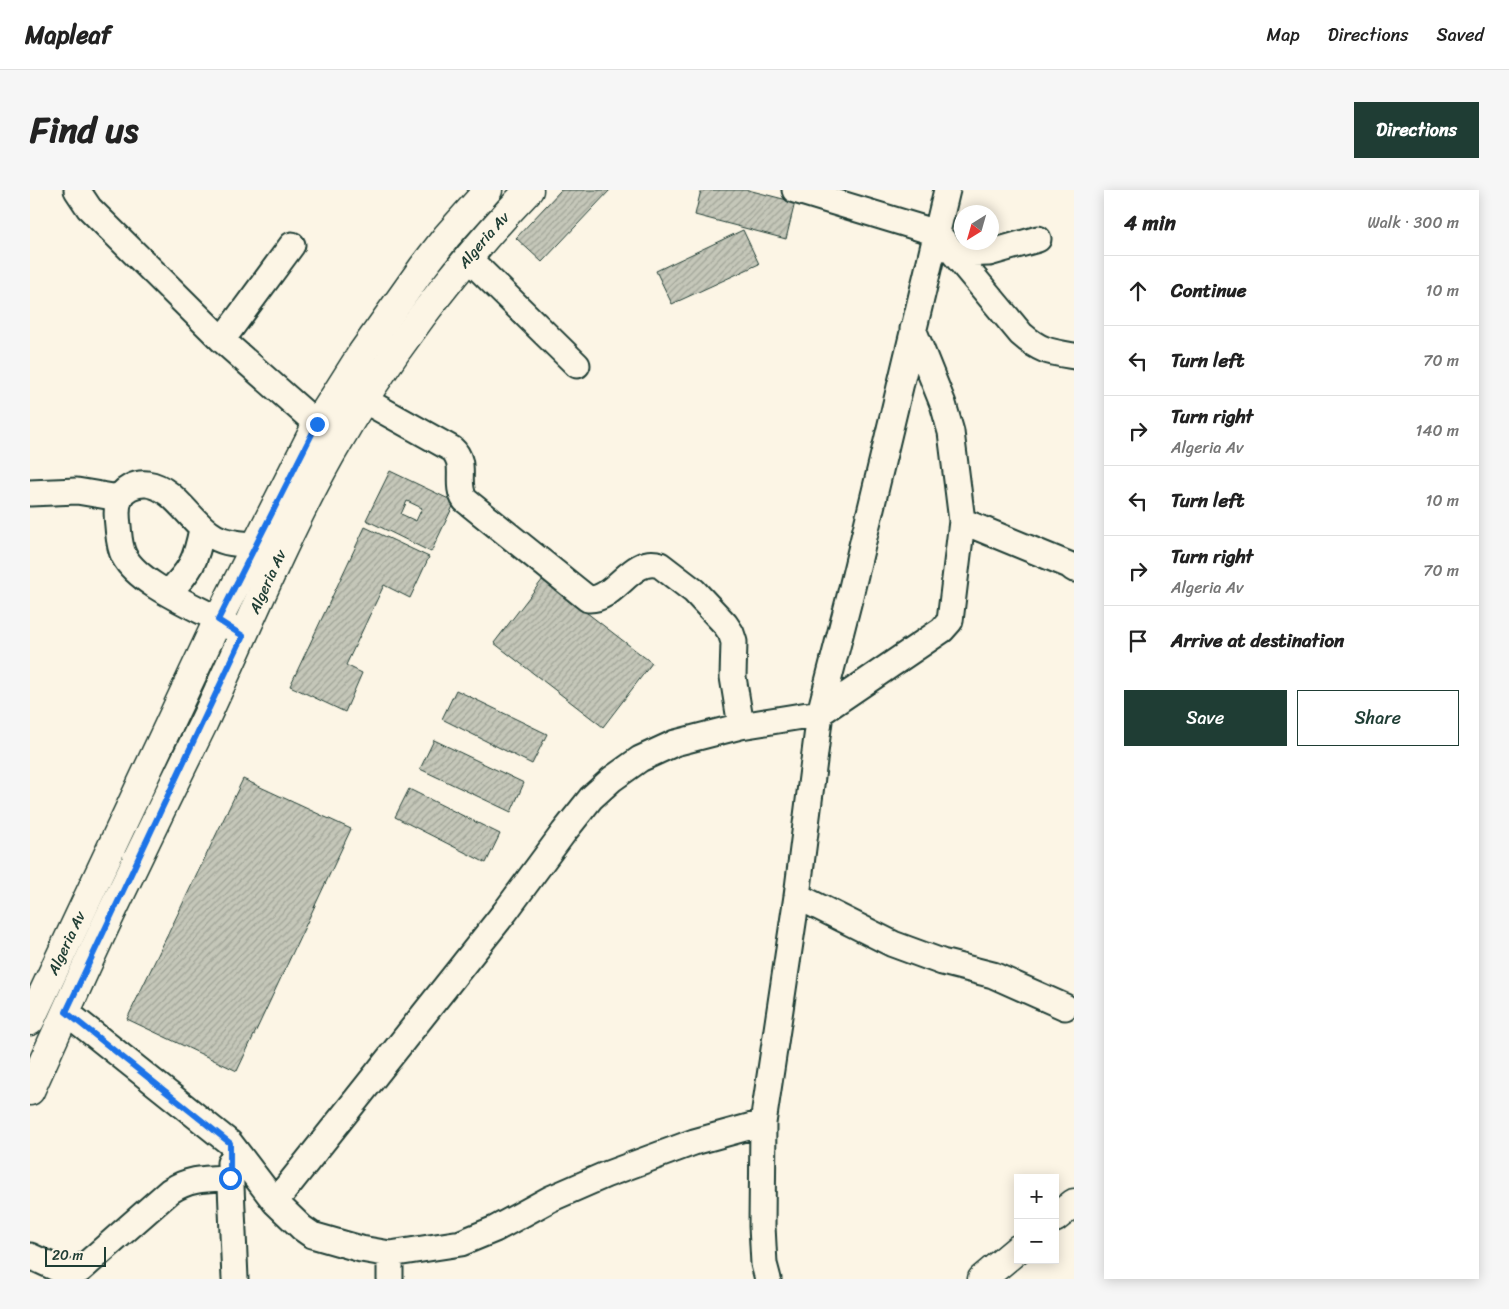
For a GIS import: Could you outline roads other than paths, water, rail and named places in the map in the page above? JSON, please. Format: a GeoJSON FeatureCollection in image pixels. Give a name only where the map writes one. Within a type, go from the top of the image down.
{"type":"FeatureCollection","features":[{"type":"Feature","properties":{"kind":"main road","name":"Algeria Av"},"geometry":{"type":"LineString","coordinates":[[30,1090],[279,557],[330,457],[364,400],[419,320],[467,257],[528,190]]}},
{"type":"Feature","properties":{"kind":"main road","name":"Algeria Av"},"geometry":{"type":"LineString","coordinates":[[30,1020],[218,620],[317,424],[362,353],[423,267],[483,192]]}},
{"type":"Feature","properties":{"kind":"main road"},"geometry":{"type":"LineString","coordinates":[[1059,1215],[1074,1203]]}},
{"type":"Feature","properties":{"kind":"main road"},"geometry":{"type":"LineString","coordinates":[[982,1279],[1014,1252]]}},
{"type":"Feature","properties":{"kind":"street"},"geometry":{"type":"LineString","coordinates":[[77,190],[89,208],[222,340],[317,424]]}},
{"type":"Feature","properties":{"kind":"street"},"geometry":{"type":"LineString","coordinates":[[795,190],[937,233],[1021,334],[1032,344],[1045,351],[1074,356]]}},
{"type":"Feature","properties":{"kind":"street"},"geometry":{"type":"LineString","coordinates":[[768,1279],[764,1264],[762,1226],[763,1123],[797,896],[820,713],[850,596],[947,190]]}},
{"type":"Feature","properties":{"kind":"street"},"geometry":{"type":"LineString","coordinates":[[955,254],[989,253],[1038,238]]}},
{"type":"Feature","properties":{"kind":"street"},"geometry":{"type":"LineString","coordinates":[[222,340],[292,245]]}},
{"type":"Feature","properties":{"kind":"street"},"geometry":{"type":"LineString","coordinates":[[467,257],[577,365]]}},
{"type":"Feature","properties":{"kind":"street"},"geometry":{"type":"LineString","coordinates":[[275,1202],[504,912],[591,798],[640,759],[675,743],[741,726],[820,713],[942,630],[950,621],[962,521],[951,432],[943,404],[914,329]]}},
{"type":"Feature","properties":{"kind":"street"},"geometry":{"type":"LineString","coordinates":[[364,400],[452,448],[460,458],[461,490],[465,500],[588,599],[598,598],[644,564],[653,563],[660,565],[694,591],[731,633],[734,642],[733,677],[741,726]]}},
{"type":"Feature","properties":{"kind":"street"},"geometry":{"type":"LineString","coordinates":[[243,636],[168,593],[137,572],[124,557],[119,544],[117,516],[119,498],[128,488],[145,484],[157,487],[167,492],[202,529],[215,537],[228,543],[256,545]]}},
{"type":"Feature","properties":{"kind":"street"},"geometry":{"type":"LineString","coordinates":[[30,493],[77,491],[119,498]]}},
{"type":"Feature","properties":{"kind":"street"},"geometry":{"type":"LineString","coordinates":[[962,521],[1069,565],[1074,569]]}},
{"type":"Feature","properties":{"kind":"street"},"geometry":{"type":"LineString","coordinates":[[168,593],[192,565],[198,553],[202,529]]}},
{"type":"Feature","properties":{"kind":"street"},"geometry":{"type":"LineString","coordinates":[[797,896],[893,944],[942,962],[993,975],[1071,1007]]}},
{"type":"Feature","properties":{"kind":"street"},"geometry":{"type":"LineString","coordinates":[[66,1012],[230,1143],[275,1202],[312,1236],[361,1249],[390,1254],[461,1243],[495,1229],[550,1199],[605,1175],[694,1142],[763,1123]]}},
{"type":"Feature","properties":{"kind":"street"},"geometry":{"type":"LineString","coordinates":[[230,1143],[230,1178],[236,1279]]}},
{"type":"Feature","properties":{"kind":"street"},"geometry":{"type":"LineString","coordinates":[[30,1256],[69,1274],[73,1274],[80,1270],[162,1198],[180,1185],[194,1180],[230,1178]]}},
{"type":"Feature","properties":{"kind":"street"},"geometry":{"type":"LineString","coordinates":[[390,1254],[390,1279]]}}]}
